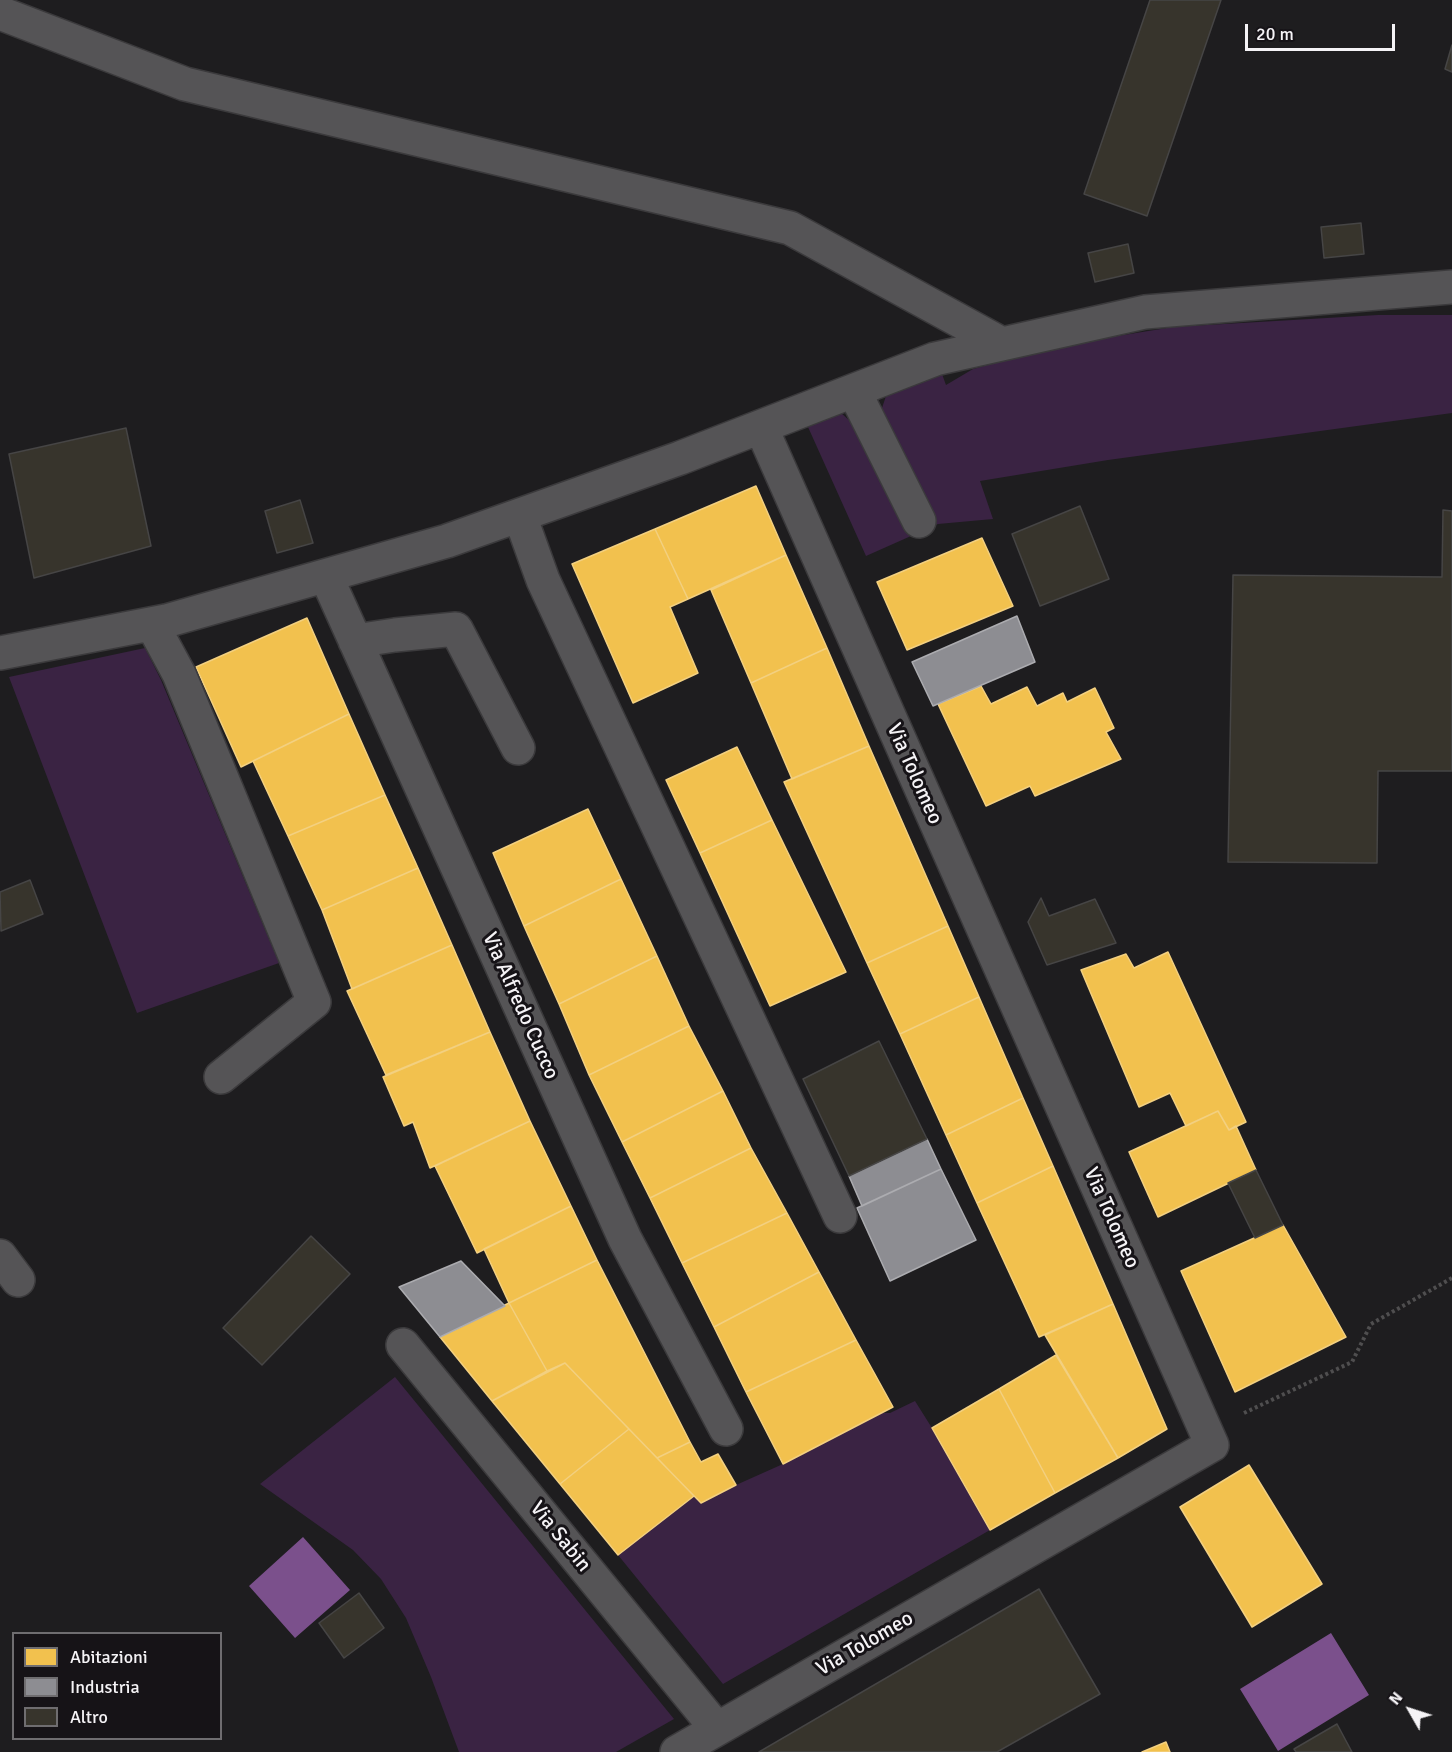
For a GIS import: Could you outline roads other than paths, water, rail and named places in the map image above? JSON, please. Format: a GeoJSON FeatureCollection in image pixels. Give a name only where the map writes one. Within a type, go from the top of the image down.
{"type":"FeatureCollection","features":[{"type":"Feature","properties":{"kind":"street"},"geometry":{"type":"LineString","coordinates":[[0,13],[185,84],[790,228],[1002,344]]}},
{"type":"Feature","properties":{"kind":"street"},"geometry":{"type":"LineString","coordinates":[[0,653],[153,624],[447,541],[761,427],[935,359],[1145,312],[1452,286]]}},
{"type":"Feature","properties":{"kind":"street"},"geometry":{"type":"LineString","coordinates":[[854,391],[919,521]]}},
{"type":"Feature","properties":{"kind":"street","name":"Via Tolomeo"},"geometry":{"type":"LineString","coordinates":[[677,1752],[1212,1445],[761,427]]}},
{"type":"Feature","properties":{"kind":"street"},"geometry":{"type":"LineString","coordinates":[[520,516],[543,580],[840,1216]]}},
{"type":"Feature","properties":{"kind":"street","name":"Via Alfredo Cucco"},"geometry":{"type":"LineString","coordinates":[[326,576],[625,1239],[726,1429]]}},
{"type":"Feature","properties":{"kind":"street"},"geometry":{"type":"LineString","coordinates":[[153,624],[179,674],[314,1002],[221,1077]]}},
{"type":"Feature","properties":{"kind":"street"},"geometry":{"type":"LineString","coordinates":[[355,641],[456,630],[518,748]]}},
{"type":"Feature","properties":{"kind":"street","name":"Via Sabin"},"geometry":{"type":"LineString","coordinates":[[404,1345],[717,1729]]}}]}
